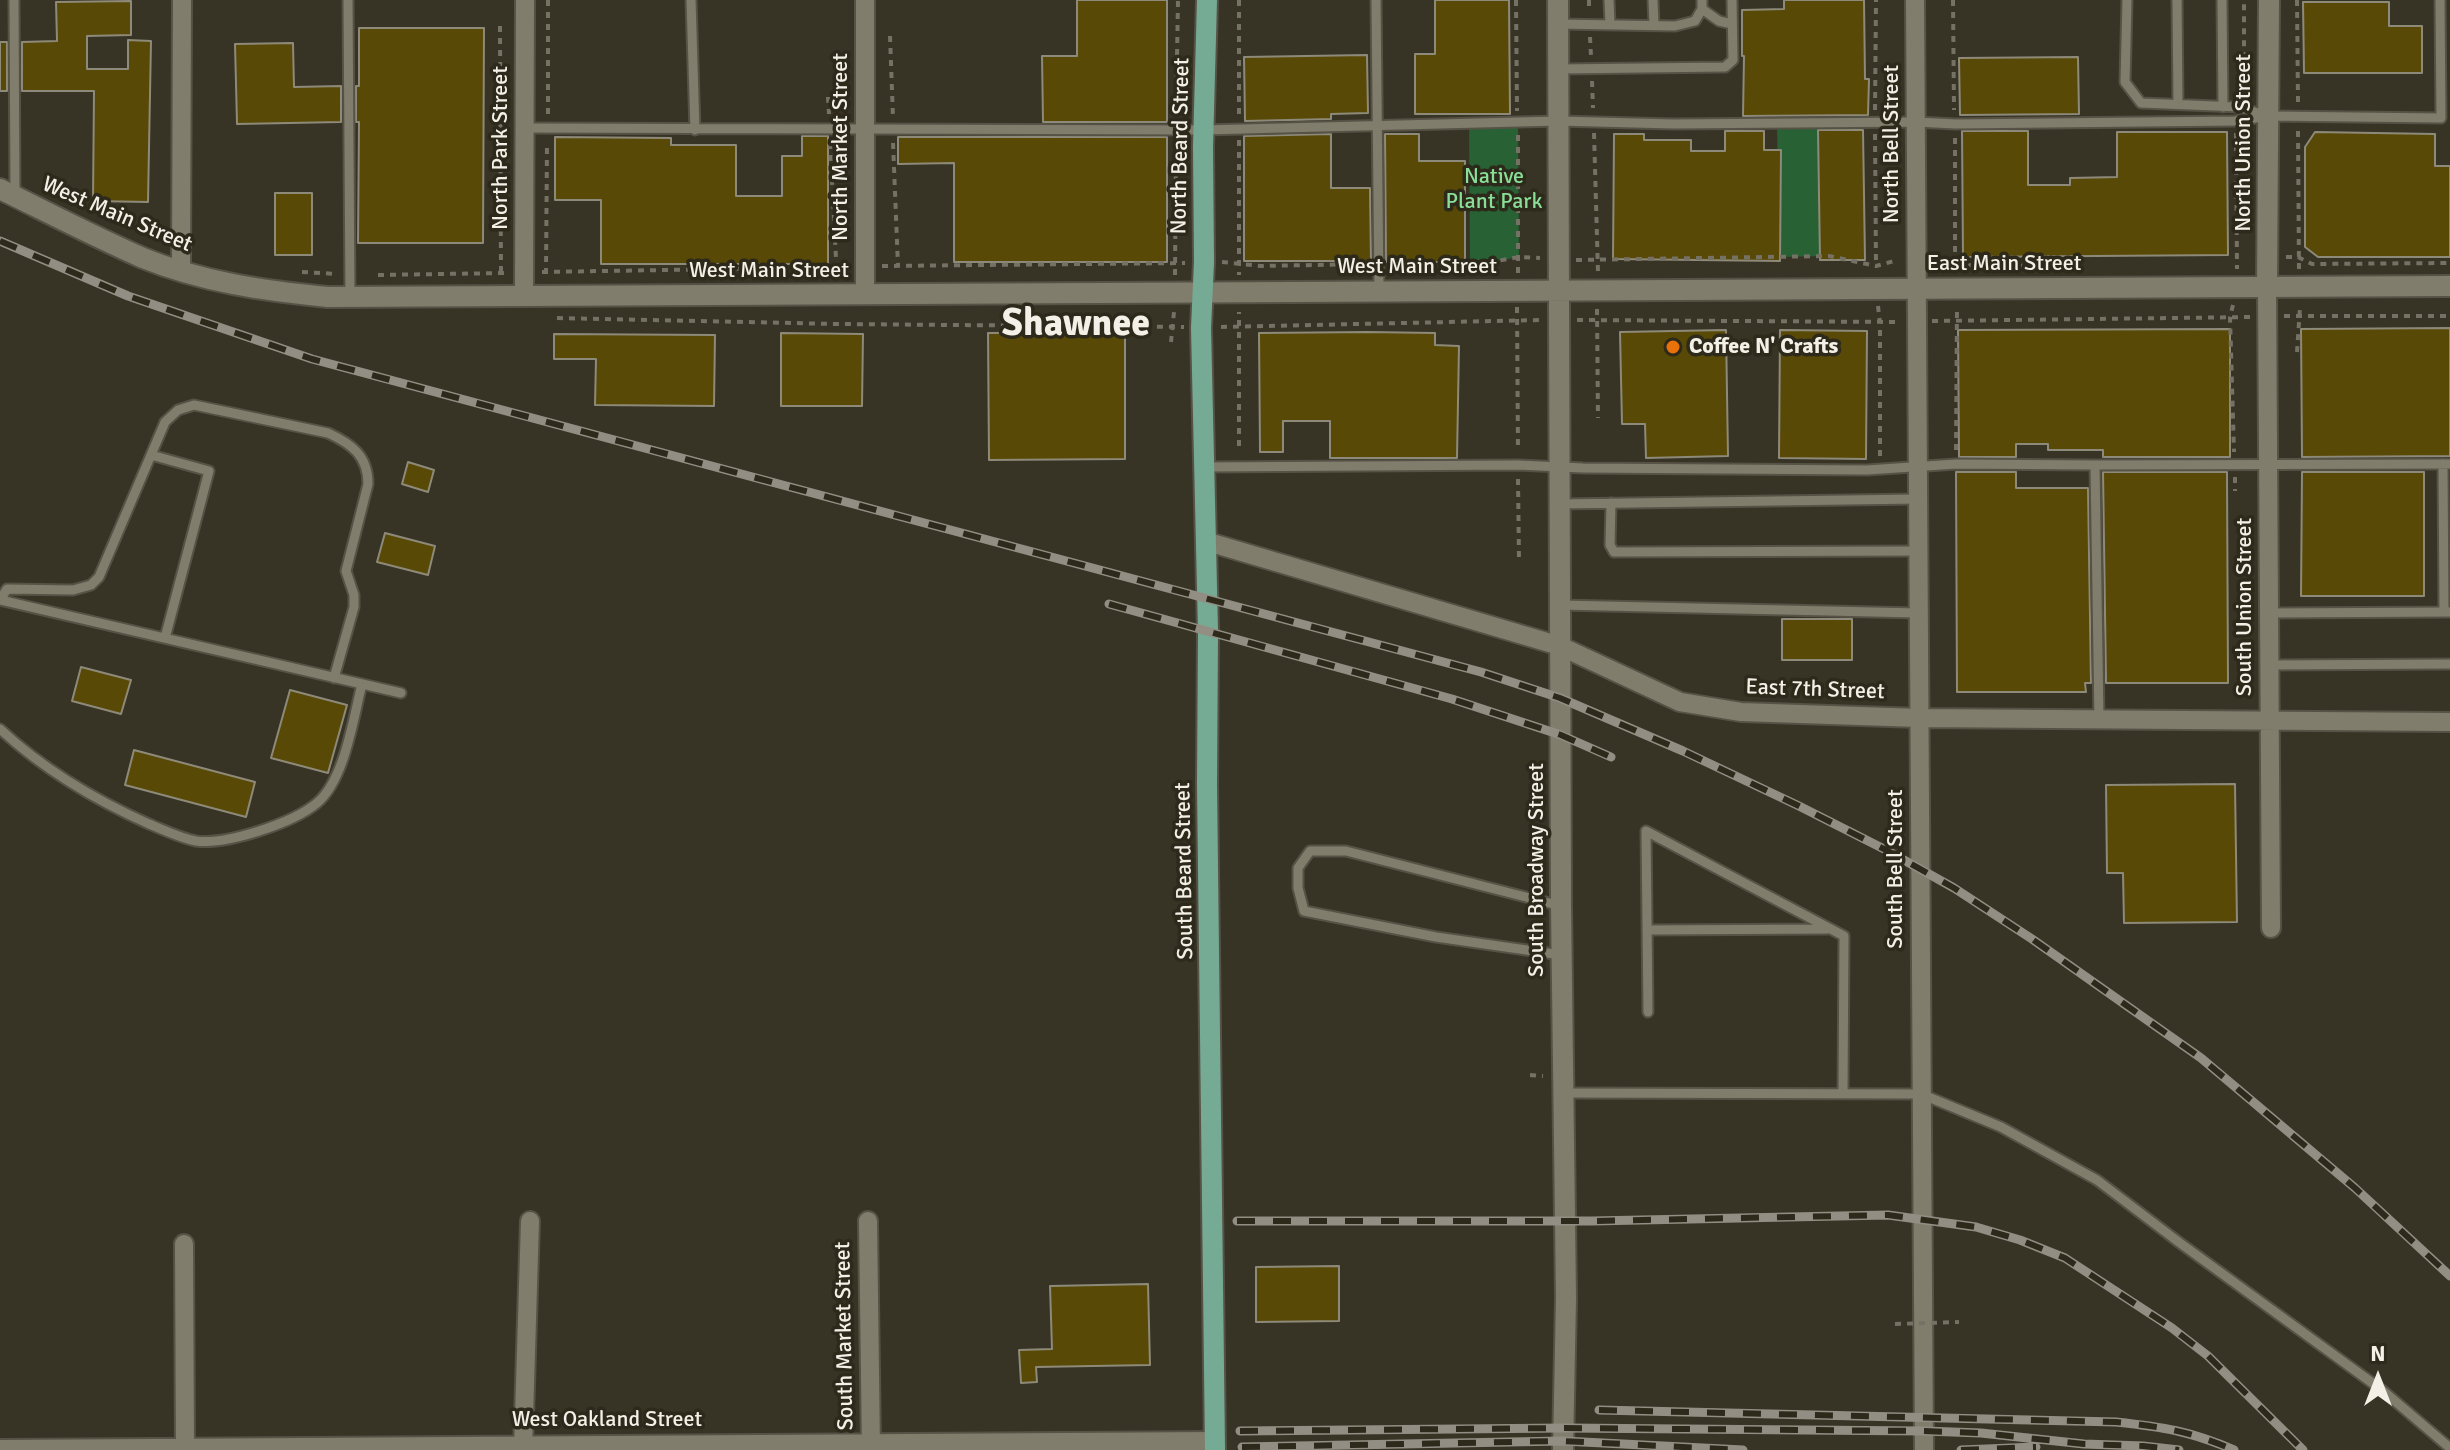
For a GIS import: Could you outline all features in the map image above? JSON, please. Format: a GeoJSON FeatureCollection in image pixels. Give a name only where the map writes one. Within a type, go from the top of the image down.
{"type":"FeatureCollection","features":[{"type":"Feature","properties":{"kind":"main road","name":"North Beard Street"},"geometry":{"type":"LineString","coordinates":[[1201,292],[1207,0]]}},
{"type":"Feature","properties":{"kind":"main road","name":"South Beard Street"},"geometry":{"type":"LineString","coordinates":[[1201,292],[1208,632],[1215,1445]]}},
{"type":"Feature","properties":{"kind":"street"},"geometry":{"type":"LineString","coordinates":[[181,271],[182,0]]}},
{"type":"Feature","properties":{"kind":"street","name":"North Park Street"},"geometry":{"type":"LineString","coordinates":[[524,296],[525,0]]}},
{"type":"Feature","properties":{"kind":"street","name":"North Market Street"},"geometry":{"type":"LineString","coordinates":[[865,0],[865,294]]}},
{"type":"Feature","properties":{"kind":"street","name":"South Broadway Street"},"geometry":{"type":"LineString","coordinates":[[1558,0],[1561,955],[1566,1298],[1563,1450]]}},
{"type":"Feature","properties":{"kind":"street","name":"North Bell Street"},"geometry":{"type":"LineString","coordinates":[[1915,0],[1916,289]]}},
{"type":"Feature","properties":{"kind":"street","name":"North Union Street"},"geometry":{"type":"LineString","coordinates":[[2267,287],[2269,0]]}},
{"type":"Feature","properties":{"kind":"street","name":"West Main Street"},"geometry":{"type":"LineString","coordinates":[[8,193],[144,258],[181,271],[247,288],[328,297],[1559,291]]}},
{"type":"Feature","properties":{"kind":"street","name":"East Main Street"},"geometry":{"type":"LineString","coordinates":[[1559,291],[1916,289],[2236,279],[2267,287],[2450,286]]}},
{"type":"Feature","properties":{"kind":"street","name":"South Union Street"},"geometry":{"type":"LineString","coordinates":[[2267,287],[2271,928]]}},
{"type":"Feature","properties":{"kind":"street","name":"South Bell Street"},"geometry":{"type":"LineString","coordinates":[[1916,289],[1924,1450]]}},
{"type":"Feature","properties":{"kind":"street","name":"East 7th Street"},"geometry":{"type":"LineString","coordinates":[[1205,541],[1560,646],[1680,702],[1741,712],[1919,718],[2450,722]]}},
{"type":"Feature","properties":{"kind":"street"},"geometry":{"type":"LineString","coordinates":[[523,1447],[530,1221]]}},
{"type":"Feature","properties":{"kind":"street","name":"South Market Street"},"geometry":{"type":"LineString","coordinates":[[868,1221],[871,1446]]}},
{"type":"Feature","properties":{"kind":"street"},"geometry":{"type":"LineString","coordinates":[[184,1244],[185,1448]]}},
{"type":"Feature","properties":{"kind":"street","name":"West Oakland Street"},"geometry":{"type":"LineString","coordinates":[[9,1449],[1215,1445]]}},
{"type":"Feature","properties":{"kind":"lane"},"geometry":{"type":"LineString","coordinates":[[8,193],[14,0]]}},
{"type":"Feature","properties":{"kind":"lane"},"geometry":{"type":"LineString","coordinates":[[348,0],[350,297]]}},
{"type":"Feature","properties":{"kind":"lane"},"geometry":{"type":"LineString","coordinates":[[691,0],[695,130]]}},
{"type":"Feature","properties":{"kind":"lane"},"geometry":{"type":"LineString","coordinates":[[1376,0],[1379,292]]}},
{"type":"Feature","properties":{"kind":"lane"},"geometry":{"type":"LineString","coordinates":[[1609,0],[1610,24]]}},
{"type":"Feature","properties":{"kind":"lane"},"geometry":{"type":"LineString","coordinates":[[1653,0],[1654,25]]}},
{"type":"Feature","properties":{"kind":"lane"},"geometry":{"type":"LineString","coordinates":[[1558,69],[1725,67],[1733,60],[1732,0]]}},
{"type":"Feature","properties":{"kind":"lane"},"geometry":{"type":"LineString","coordinates":[[2127,0],[2125,82],[2141,103],[2239,107],[2269,116]]}},
{"type":"Feature","properties":{"kind":"lane"},"geometry":{"type":"LineString","coordinates":[[2177,0],[2178,104]]}},
{"type":"Feature","properties":{"kind":"lane"},"geometry":{"type":"LineString","coordinates":[[2222,0],[2223,107]]}},
{"type":"Feature","properties":{"kind":"lane"},"geometry":{"type":"LineString","coordinates":[[525,128],[1203,130],[1558,121],[1955,124],[2235,121],[2269,116],[2446,118],[2440,0]]}},
{"type":"Feature","properties":{"kind":"lane"},"geometry":{"type":"LineString","coordinates":[[1558,24],[1675,26],[1695,21],[1702,4],[1719,21],[1732,24]]}},
{"type":"Feature","properties":{"kind":"lane"},"geometry":{"type":"LineString","coordinates":[[334,678],[354,607],[354,595],[346,571],[368,484],[368,472],[362,458],[348,443],[328,433],[194,405],[178,410],[165,422],[99,577],[91,585],[73,590],[7,589],[0,600],[334,678],[401,693]]}},
{"type":"Feature","properties":{"kind":"lane"},"geometry":{"type":"LineString","coordinates":[[151,455],[209,471],[165,638]]}},
{"type":"Feature","properties":{"kind":"lane"},"geometry":{"type":"LineString","coordinates":[[1203,467],[1518,465],[1867,470],[1956,464],[2446,464],[2447,612],[2269,613]]}},
{"type":"Feature","properties":{"kind":"lane"},"geometry":{"type":"LineString","coordinates":[[2095,465],[2099,720]]}},
{"type":"Feature","properties":{"kind":"lane"},"geometry":{"type":"LineString","coordinates":[[1559,504],[1918,499]]}},
{"type":"Feature","properties":{"kind":"lane"},"geometry":{"type":"LineString","coordinates":[[1611,503],[1610,545],[1614,552],[1918,551]]}},
{"type":"Feature","properties":{"kind":"lane"},"geometry":{"type":"LineString","coordinates":[[1560,605],[1918,613]]}},
{"type":"Feature","properties":{"kind":"lane"},"geometry":{"type":"LineString","coordinates":[[2269,665],[2450,664]]}},
{"type":"Feature","properties":{"kind":"lane"},"geometry":{"type":"LineString","coordinates":[[0,729],[32,758],[117,809],[173,834],[198,841],[236,837],[266,830],[318,802],[338,774],[362,684]]}},
{"type":"Feature","properties":{"kind":"lane"},"geometry":{"type":"LineString","coordinates":[[1648,1012],[1646,831],[1844,936],[1843,1093]]}},
{"type":"Feature","properties":{"kind":"lane"},"geometry":{"type":"LineString","coordinates":[[1561,906],[1346,851],[1310,851],[1298,868],[1298,888],[1304,911],[1436,937],[1561,955]]}},
{"type":"Feature","properties":{"kind":"lane"},"geometry":{"type":"LineString","coordinates":[[1647,930],[1831,929]]}},
{"type":"Feature","properties":{"kind":"lane"},"geometry":{"type":"LineString","coordinates":[[1563,1093],[1921,1094],[2001,1127],[2097,1180],[2382,1390],[2450,1448]]}},
{"type":"Feature","properties":{"kind":"path"},"geometry":{"type":"LineString","coordinates":[[547,296],[548,0]]}},
{"type":"Feature","properties":{"kind":"path"},"geometry":{"type":"LineString","coordinates":[[1171,342],[1176,293],[1178,0]]}},
{"type":"Feature","properties":{"kind":"path"},"geometry":{"type":"LineString","coordinates":[[1239,0],[1239,446]]}},
{"type":"Feature","properties":{"kind":"path"},"geometry":{"type":"LineString","coordinates":[[1589,0],[1598,261],[1598,418]]}},
{"type":"Feature","properties":{"kind":"path"},"geometry":{"type":"LineString","coordinates":[[1876,0],[1876,289],[1880,323],[1880,460]]}},
{"type":"Feature","properties":{"kind":"path"},"geometry":{"type":"LineString","coordinates":[[1953,0],[1956,464]]}},
{"type":"Feature","properties":{"kind":"path"},"geometry":{"type":"LineString","coordinates":[[2239,107],[2244,77],[2244,0]]}},
{"type":"Feature","properties":{"kind":"path"},"geometry":{"type":"LineString","coordinates":[[2297,0],[2298,257],[2301,286],[2297,352]]}},
{"type":"Feature","properties":{"kind":"path"},"geometry":{"type":"LineString","coordinates":[[500,26],[502,296]]}},
{"type":"Feature","properties":{"kind":"path"},"geometry":{"type":"LineString","coordinates":[[890,36],[898,294]]}},
{"type":"Feature","properties":{"kind":"path"},"geometry":{"type":"LineString","coordinates":[[828,97],[838,295]]}},
{"type":"Feature","properties":{"kind":"path"},"geometry":{"type":"LineString","coordinates":[[2235,121],[2236,279],[2230,317],[2235,491]]}},
{"type":"Feature","properties":{"kind":"path"},"geometry":{"type":"LineString","coordinates":[[1559,259],[1598,261],[1829,256],[1876,266],[1916,255],[1955,265],[2049,267]]}},
{"type":"Feature","properties":{"kind":"path"},"geometry":{"type":"LineString","coordinates":[[2236,279],[2268,257],[2298,257],[2312,264],[2450,263]]}},
{"type":"Feature","properties":{"kind":"path"},"geometry":{"type":"LineString","coordinates":[[1559,320],[1880,323],[2450,316]]}},
{"type":"Feature","properties":{"kind":"path"},"geometry":{"type":"LineString","coordinates":[[1895,1324],[1959,1322]]}},
{"type":"Feature","properties":{"kind":"green space","name":"Native Plant Park"},"geometry":{"type":"Polygon","coordinates":[[[1469,120],[1518,123],[1519,257],[1470,266],[1469,120]]]}},
{"type":"Feature","properties":{"kind":"green space"},"geometry":{"type":"Polygon","coordinates":[[[1777,121],[1829,121],[1829,256],[1779,257],[1777,121]]]}},
{"type":"Feature","properties":{"kind":"building"},"geometry":{"type":"Polygon","coordinates":[[[1077,0],[1167,0],[1167,122],[1043,122],[1042,56],[1077,56],[1077,0]]]}},
{"type":"Feature","properties":{"kind":"building"},"geometry":{"type":"Polygon","coordinates":[[[1435,0],[1509,0],[1510,114],[1415,114],[1415,54],[1435,54],[1435,0]]]}},
{"type":"Feature","properties":{"kind":"building"},"geometry":{"type":"Polygon","coordinates":[[[1784,0],[1864,0],[1868,115],[1743,116],[1742,10],[1784,9],[1784,0]]]}},
{"type":"Feature","properties":{"kind":"building"},"geometry":{"type":"Polygon","coordinates":[[[131,1],[131,35],[87,36],[87,69],[128,69],[128,40],[151,41],[148,202],[93,201],[94,91],[22,91],[22,42],[57,41],[56,2],[131,1]]]}},
{"type":"Feature","properties":{"kind":"building"},"geometry":{"type":"Polygon","coordinates":[[[2303,2],[2389,2],[2389,26],[2422,26],[2422,73],[2304,73],[2303,2]]]}},
{"type":"Feature","properties":{"kind":"building"},"geometry":{"type":"Polygon","coordinates":[[[359,28],[484,28],[483,243],[358,243],[359,122],[356,122],[356,86],[359,86],[359,28]]]}},
{"type":"Feature","properties":{"kind":"building"},"geometry":{"type":"Polygon","coordinates":[[[0,42],[7,42],[7,91],[0,91],[0,42]]]}},
{"type":"Feature","properties":{"kind":"building"},"geometry":{"type":"Polygon","coordinates":[[[293,43],[294,87],[341,86],[341,122],[237,124],[235,44],[293,43]]]}},
{"type":"Feature","properties":{"kind":"building"},"geometry":{"type":"Polygon","coordinates":[[[1367,55],[1368,113],[1331,114],[1331,119],[1245,121],[1244,57],[1367,55]]]}},
{"type":"Feature","properties":{"kind":"building"},"geometry":{"type":"Polygon","coordinates":[[[2078,57],[2079,114],[1960,115],[1959,58],[2078,57]]]}},
{"type":"Feature","properties":{"kind":"building"},"geometry":{"type":"Polygon","coordinates":[[[1818,130],[1863,130],[1865,260],[1820,260],[1818,130]]]}},
{"type":"Feature","properties":{"kind":"building"},"geometry":{"type":"Polygon","coordinates":[[[1725,131],[1764,131],[1764,150],[1781,150],[1780,261],[1613,259],[1614,134],[1644,134],[1644,140],[1691,140],[1691,151],[1725,151],[1725,131]]]}},
{"type":"Feature","properties":{"kind":"building"},"geometry":{"type":"Polygon","coordinates":[[[1962,131],[2028,131],[2028,185],[2070,185],[2070,178],[2117,177],[2117,132],[2227,132],[2228,255],[1963,257],[1962,131]]]}},
{"type":"Feature","properties":{"kind":"building"},"geometry":{"type":"Polygon","coordinates":[[[2315,132],[2435,134],[2435,166],[2450,166],[2450,257],[2318,257],[2305,247],[2305,147],[2315,132]]]}},
{"type":"Feature","properties":{"kind":"building"},"geometry":{"type":"Polygon","coordinates":[[[1331,134],[1331,188],[1370,188],[1371,261],[1244,261],[1244,136],[1331,134]]]}},
{"type":"Feature","properties":{"kind":"building"},"geometry":{"type":"Polygon","coordinates":[[[1385,134],[1419,134],[1419,161],[1465,161],[1465,262],[1386,262],[1385,134]]]}},
{"type":"Feature","properties":{"kind":"building"},"geometry":{"type":"Polygon","coordinates":[[[802,136],[828,136],[828,264],[601,264],[601,200],[555,200],[555,137],[671,138],[671,145],[736,145],[736,196],[782,196],[782,156],[802,156],[802,136]]]}},
{"type":"Feature","properties":{"kind":"building"},"geometry":{"type":"Polygon","coordinates":[[[898,137],[1167,137],[1167,262],[954,262],[954,163],[898,164],[898,137]]]}},
{"type":"Feature","properties":{"kind":"building"},"geometry":{"type":"Polygon","coordinates":[[[275,193],[312,193],[312,255],[275,255],[275,193]]]}},
{"type":"Feature","properties":{"kind":"building"},"geometry":{"type":"Polygon","coordinates":[[[2450,328],[2450,456],[2302,457],[2301,329],[2450,328]]]}},
{"type":"Feature","properties":{"kind":"building"},"geometry":{"type":"Polygon","coordinates":[[[2230,329],[2230,457],[2103,457],[2103,450],[2048,450],[2048,444],[2016,444],[2016,457],[1959,457],[1958,330],[2230,329]]]}},
{"type":"Feature","properties":{"kind":"building"},"geometry":{"type":"Polygon","coordinates":[[[1726,330],[1728,456],[1646,458],[1645,424],[1622,424],[1620,332],[1726,330]]]}},
{"type":"Feature","properties":{"kind":"building"},"geometry":{"type":"Polygon","coordinates":[[[1780,330],[1867,331],[1866,459],[1779,458],[1780,330]]]}},
{"type":"Feature","properties":{"kind":"building"},"geometry":{"type":"Polygon","coordinates":[[[1125,332],[1125,459],[989,460],[988,333],[1125,332]]]}},
{"type":"Feature","properties":{"kind":"building"},"geometry":{"type":"Polygon","coordinates":[[[781,333],[863,334],[862,406],[781,406],[781,333]]]}},
{"type":"Feature","properties":{"kind":"building"},"geometry":{"type":"Polygon","coordinates":[[[1259,333],[1435,333],[1435,345],[1459,346],[1457,458],[1330,458],[1330,421],[1283,421],[1283,452],[1260,452],[1259,333]]]}},
{"type":"Feature","properties":{"kind":"building"},"geometry":{"type":"Polygon","coordinates":[[[554,334],[715,335],[714,406],[595,405],[596,359],[554,359],[554,334]]]}},
{"type":"Feature","properties":{"kind":"building"},"geometry":{"type":"Polygon","coordinates":[[[408,462],[434,470],[428,492],[402,484],[408,462]]]}},
{"type":"Feature","properties":{"kind":"building"},"geometry":{"type":"Polygon","coordinates":[[[1956,472],[2016,472],[2016,488],[2088,488],[2091,683],[2085,683],[2086,692],[1957,692],[1956,472]]]}},
{"type":"Feature","properties":{"kind":"building"},"geometry":{"type":"Polygon","coordinates":[[[2103,472],[2227,472],[2228,683],[2106,683],[2103,472]]]}},
{"type":"Feature","properties":{"kind":"building"},"geometry":{"type":"Polygon","coordinates":[[[2302,472],[2424,472],[2424,596],[2301,596],[2302,472]]]}},
{"type":"Feature","properties":{"kind":"building"},"geometry":{"type":"Polygon","coordinates":[[[385,533],[435,546],[428,575],[377,562],[385,533]]]}},
{"type":"Feature","properties":{"kind":"building"},"geometry":{"type":"Polygon","coordinates":[[[1782,619],[1852,619],[1852,660],[1782,660],[1782,619]]]}},
{"type":"Feature","properties":{"kind":"building"},"geometry":{"type":"Polygon","coordinates":[[[81,667],[131,680],[121,714],[72,701],[81,667]]]}},
{"type":"Feature","properties":{"kind":"building"},"geometry":{"type":"Polygon","coordinates":[[[290,690],[347,705],[328,773],[271,758],[290,690]]]}},
{"type":"Feature","properties":{"kind":"building"},"geometry":{"type":"Polygon","coordinates":[[[134,750],[255,782],[246,817],[125,785],[134,750]]]}},
{"type":"Feature","properties":{"kind":"building"},"geometry":{"type":"Polygon","coordinates":[[[2235,784],[2237,922],[2124,923],[2123,873],[2107,873],[2106,785],[2235,784]]]}},
{"type":"Feature","properties":{"kind":"building"},"geometry":{"type":"Polygon","coordinates":[[[1339,1266],[1339,1321],[1256,1322],[1256,1267],[1339,1266]]]}},
{"type":"Feature","properties":{"kind":"building"},"geometry":{"type":"Polygon","coordinates":[[[1148,1284],[1150,1365],[1036,1367],[1037,1382],[1021,1383],[1019,1350],[1052,1349],[1050,1286],[1148,1284]]]}},
{"type":"Feature","properties":{"kind":"railway"},"geometry":{"type":"LineString","coordinates":[[0,241],[128,296],[312,359],[1481,672],[1560,698],[1799,806],[1954,888],[2201,1058],[2355,1188],[2450,1276]]}},
{"type":"Feature","properties":{"kind":"railway"},"geometry":{"type":"LineString","coordinates":[[1109,604],[1452,699],[1561,735],[1611,757]]}},
{"type":"Feature","properties":{"kind":"railway"},"geometry":{"type":"LineString","coordinates":[[1237,1221],[1592,1221],[1888,1215],[1976,1227],[2065,1258],[2172,1328],[2208,1356],[2303,1450]]}},
{"type":"Feature","properties":{"kind":"railway"},"geometry":{"type":"LineString","coordinates":[[1599,1410],[2116,1422],[2176,1431],[2234,1450]]}},
{"type":"Feature","properties":{"kind":"railway"},"geometry":{"type":"LineString","coordinates":[[1240,1431],[1565,1428],[1924,1431],[2179,1450]]}},
{"type":"Feature","properties":{"kind":"railway"},"geometry":{"type":"LineString","coordinates":[[1242,1447],[1563,1441],[1743,1450]]}},
{"type":"Feature","properties":{"kind":"railway"},"geometry":{"type":"LineString","coordinates":[[1961,1450],[2036,1447]]}},
{"type":"Feature","properties":{"kind":"place","name":"Coffee N' Crafts"},"geometry":{"type":"Point","coordinates":[1673,347]}},
{"type":"Feature","properties":{"kind":"district","name":"Shawnee"},"geometry":{"type":"Point","coordinates":[1076,325]}}]}
